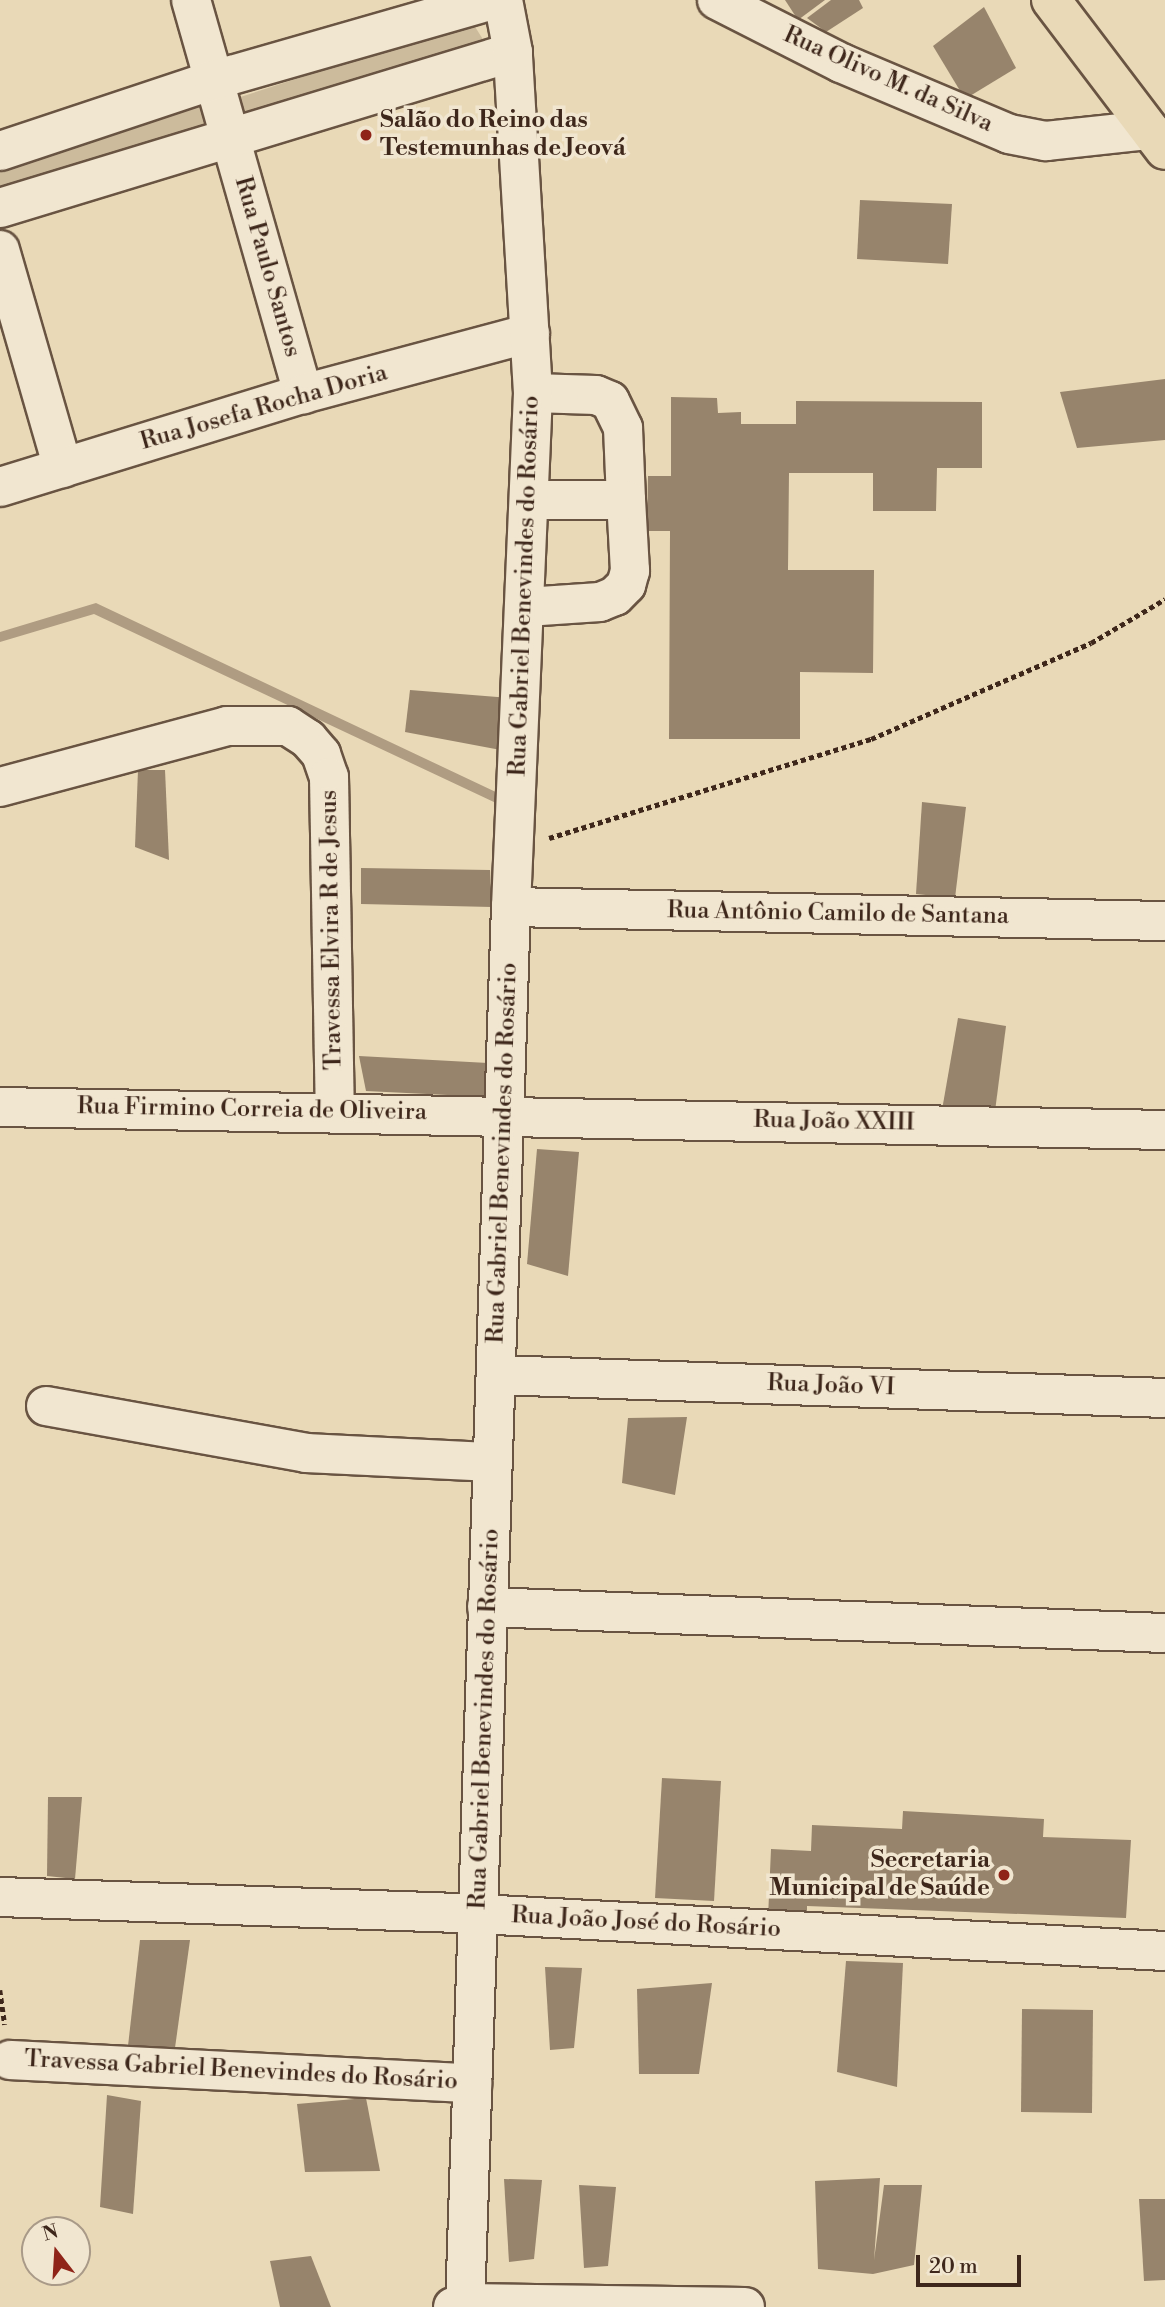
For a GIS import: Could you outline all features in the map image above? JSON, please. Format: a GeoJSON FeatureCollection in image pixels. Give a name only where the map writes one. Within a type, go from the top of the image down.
{"type":"FeatureCollection","features":[{"type":"Feature","properties":{"kind":"main road"},"geometry":{"type":"LineString","coordinates":[[1051,0],[1157,140]]}},
{"type":"Feature","properties":{"kind":"street","name":"Rua Paulo Santos"},"geometry":{"type":"LineString","coordinates":[[191,0],[303,394]]}},
{"type":"Feature","properties":{"kind":"street"},"geometry":{"type":"LineString","coordinates":[[0,151],[214,80],[493,0]]}},
{"type":"Feature","properties":{"kind":"street","name":"Rua Gabriel Benevindes do Rosário"},"geometry":{"type":"LineString","coordinates":[[461,2306],[479,1914],[511,906],[531,500],[533,393],[513,52],[503,0]]}},
{"type":"Feature","properties":{"kind":"street","name":"Rua Olivo M. da Silva"},"geometry":{"type":"LineString","coordinates":[[717,0],[841,63],[1009,134],[1046,141],[1157,140]]}},
{"type":"Feature","properties":{"kind":"street"},"geometry":{"type":"LineString","coordinates":[[0,208],[231,140],[513,52]]}},
{"type":"Feature","properties":{"kind":"street"},"geometry":{"type":"LineString","coordinates":[[0,250],[63,468]]}},
{"type":"Feature","properties":{"kind":"street","name":"Rua Josefa Rocha Doria"},"geometry":{"type":"LineString","coordinates":[[0,487],[303,394],[530,333]]}},
{"type":"Feature","properties":{"kind":"street"},"geometry":{"type":"LineString","coordinates":[[526,607],[600,603],[615,596],[626,585],[630,571],[623,428],[610,401],[596,395],[533,393]]}},
{"type":"Feature","properties":{"kind":"street"},"geometry":{"type":"LineString","coordinates":[[531,500],[626,500]]}},
{"type":"Feature","properties":{"kind":"street","name":"Travessa Elvira R de Jesus"},"geometry":{"type":"LineString","coordinates":[[0,786],[120,751],[227,726],[264,723],[288,726],[321,754],[329,777],[331,808],[335,1111]]}},
{"type":"Feature","properties":{"kind":"street","name":"Rua Antônio Camilo de Santana"},"geometry":{"type":"LineString","coordinates":[[511,906],[1165,921]]}},
{"type":"Feature","properties":{"kind":"street","name":"Rua Firmino Correia de Oliveira"},"geometry":{"type":"LineString","coordinates":[[0,1107],[504,1114]]}},
{"type":"Feature","properties":{"kind":"street","name":"Rua João XXIII"},"geometry":{"type":"LineString","coordinates":[[504,1114],[1165,1130]]}},
{"type":"Feature","properties":{"kind":"street","name":"Rua João VI"},"geometry":{"type":"LineString","coordinates":[[497,1375],[1165,1398]]}},
{"type":"Feature","properties":{"kind":"street"},"geometry":{"type":"LineString","coordinates":[[46,1406],[306,1453],[493,1462]]}},
{"type":"Feature","properties":{"kind":"street"},"geometry":{"type":"LineString","coordinates":[[487,1607],[1165,1633]]}},
{"type":"Feature","properties":{"kind":"street","name":"Rua João José do Rosário"},"geometry":{"type":"LineString","coordinates":[[0,1896],[479,1914],[1165,1951]]}},
{"type":"Feature","properties":{"kind":"street","name":"Travessa Gabriel Benevindes do Rosário"},"geometry":{"type":"LineString","coordinates":[[10,2060],[472,2083]]}},
{"type":"Feature","properties":{"kind":"street"},"geometry":{"type":"LineString","coordinates":[[461,2306],[745,2307]]}},
{"type":"Feature","properties":{"kind":"path"},"geometry":{"type":"LineString","coordinates":[[514,849],[871,739],[1091,643],[1165,599]]}},
{"type":"Feature","properties":{"kind":"shaded area"},"geometry":{"type":"Polygon","coordinates":[[[472,22],[484,41],[238,126],[231,100],[472,22]]]}},
{"type":"Feature","properties":{"kind":"shaded area"},"geometry":{"type":"Polygon","coordinates":[[[211,103],[220,135],[0,199],[0,168],[211,103]]]}},
{"type":"Feature","properties":{"kind":"shaded area"},"geometry":{"type":"Polygon","coordinates":[[[96,603],[500,794],[496,803],[94,614],[0,642],[0,632],[96,603]]]}},
{"type":"Feature","properties":{"kind":"building"},"geometry":{"type":"Polygon","coordinates":[[[785,0],[825,0],[798,20],[785,0]]]}},
{"type":"Feature","properties":{"kind":"building"},"geometry":{"type":"Polygon","coordinates":[[[831,0],[859,0],[863,8],[826,32],[807,18],[831,0]]]}},
{"type":"Feature","properties":{"kind":"building"},"geometry":{"type":"Polygon","coordinates":[[[984,7],[1016,68],[965,99],[933,46],[984,7]]]}},
{"type":"Feature","properties":{"kind":"building"},"geometry":{"type":"Polygon","coordinates":[[[860,200],[952,204],[948,264],[857,259],[860,200]]]}},
{"type":"Feature","properties":{"kind":"building"},"geometry":{"type":"Polygon","coordinates":[[[1165,379],[1165,440],[1077,448],[1060,392],[1165,379]]]}},
{"type":"Feature","properties":{"kind":"building"},"geometry":{"type":"Polygon","coordinates":[[[671,397],[717,398],[718,413],[741,412],[741,424],[796,424],[796,401],[982,402],[982,468],[937,468],[936,511],[873,511],[873,473],[789,473],[788,570],[874,570],[873,673],[800,672],[800,739],[669,739],[670,531],[647,531],[648,476],[671,476],[671,397]]]}},
{"type":"Feature","properties":{"kind":"building"},"geometry":{"type":"Polygon","coordinates":[[[410,690],[510,698],[506,751],[405,732],[410,690]]]}},
{"type":"Feature","properties":{"kind":"building"},"geometry":{"type":"Polygon","coordinates":[[[138,770],[165,770],[169,860],[135,847],[138,770]]]}},
{"type":"Feature","properties":{"kind":"building"},"geometry":{"type":"Polygon","coordinates":[[[922,802],[966,807],[955,898],[916,894],[922,802]]]}},
{"type":"Feature","properties":{"kind":"building"},"geometry":{"type":"Polygon","coordinates":[[[361,868],[490,870],[492,907],[361,904],[361,868]]]}},
{"type":"Feature","properties":{"kind":"building"},"geometry":{"type":"Polygon","coordinates":[[[958,1018],[1006,1026],[994,1119],[942,1110],[958,1018]]]}},
{"type":"Feature","properties":{"kind":"building"},"geometry":{"type":"Polygon","coordinates":[[[359,1056],[488,1063],[488,1097],[366,1091],[359,1056]]]}},
{"type":"Feature","properties":{"kind":"building"},"geometry":{"type":"Polygon","coordinates":[[[537,1149],[579,1152],[568,1276],[527,1264],[537,1149]]]}},
{"type":"Feature","properties":{"kind":"building"},"geometry":{"type":"Polygon","coordinates":[[[687,1417],[675,1495],[622,1483],[628,1418],[687,1417]]]}},
{"type":"Feature","properties":{"kind":"building"},"geometry":{"type":"Polygon","coordinates":[[[662,1778],[721,1781],[714,1901],[655,1898],[662,1778]]]}},
{"type":"Feature","properties":{"kind":"building"},"geometry":{"type":"Polygon","coordinates":[[[48,1797],[82,1797],[75,1879],[47,1876],[48,1797]]]}},
{"type":"Feature","properties":{"kind":"building"},"geometry":{"type":"Polygon","coordinates":[[[903,1811],[1044,1819],[1043,1837],[1131,1840],[1126,1918],[807,1906],[807,1919],[768,1918],[771,1849],[811,1851],[812,1825],[902,1829],[903,1811]]]}},
{"type":"Feature","properties":{"kind":"building"},"geometry":{"type":"Polygon","coordinates":[[[140,1940],[190,1940],[174,2055],[128,2046],[140,1940]]]}},
{"type":"Feature","properties":{"kind":"building"},"geometry":{"type":"Polygon","coordinates":[[[846,1961],[903,1963],[897,2087],[837,2072],[846,1961]]]}},
{"type":"Feature","properties":{"kind":"building"},"geometry":{"type":"Polygon","coordinates":[[[545,1967],[582,1968],[574,2048],[550,2050],[545,1967]]]}},
{"type":"Feature","properties":{"kind":"building"},"geometry":{"type":"Polygon","coordinates":[[[712,1983],[699,2074],[639,2074],[637,1989],[712,1983]]]}},
{"type":"Feature","properties":{"kind":"building"},"geometry":{"type":"Polygon","coordinates":[[[1022,2009],[1093,2010],[1092,2113],[1021,2112],[1022,2009]]]}},
{"type":"Feature","properties":{"kind":"building"},"geometry":{"type":"Polygon","coordinates":[[[107,2095],[141,2101],[133,2214],[100,2207],[107,2095]]]}},
{"type":"Feature","properties":{"kind":"building"},"geometry":{"type":"Polygon","coordinates":[[[366,2098],[380,2171],[305,2172],[297,2104],[366,2098]]]}},
{"type":"Feature","properties":{"kind":"building"},"geometry":{"type":"Polygon","coordinates":[[[880,2178],[874,2260],[884,2185],[922,2185],[914,2265],[873,2274],[818,2269],[815,2181],[880,2178]]]}},
{"type":"Feature","properties":{"kind":"building"},"geometry":{"type":"Polygon","coordinates":[[[504,2179],[542,2180],[534,2259],[509,2262],[504,2179]]]}},
{"type":"Feature","properties":{"kind":"building"},"geometry":{"type":"Polygon","coordinates":[[[579,2185],[616,2187],[608,2266],[584,2268],[579,2185]]]}},
{"type":"Feature","properties":{"kind":"building"},"geometry":{"type":"Polygon","coordinates":[[[1139,2199],[1165,2199],[1165,2280],[1144,2281],[1139,2199]]]}},
{"type":"Feature","properties":{"kind":"building"},"geometry":{"type":"Polygon","coordinates":[[[311,2256],[331,2307],[280,2307],[270,2261],[311,2256]]]}},
{"type":"Feature","properties":{"kind":"place","name":"Salão do Reino das Testemunhas de Jeová"},"geometry":{"type":"Point","coordinates":[366,135]}},
{"type":"Feature","properties":{"kind":"place","name":"Secretaria Municipal de Saúde"},"geometry":{"type":"Point","coordinates":[1004,1875]}}]}
